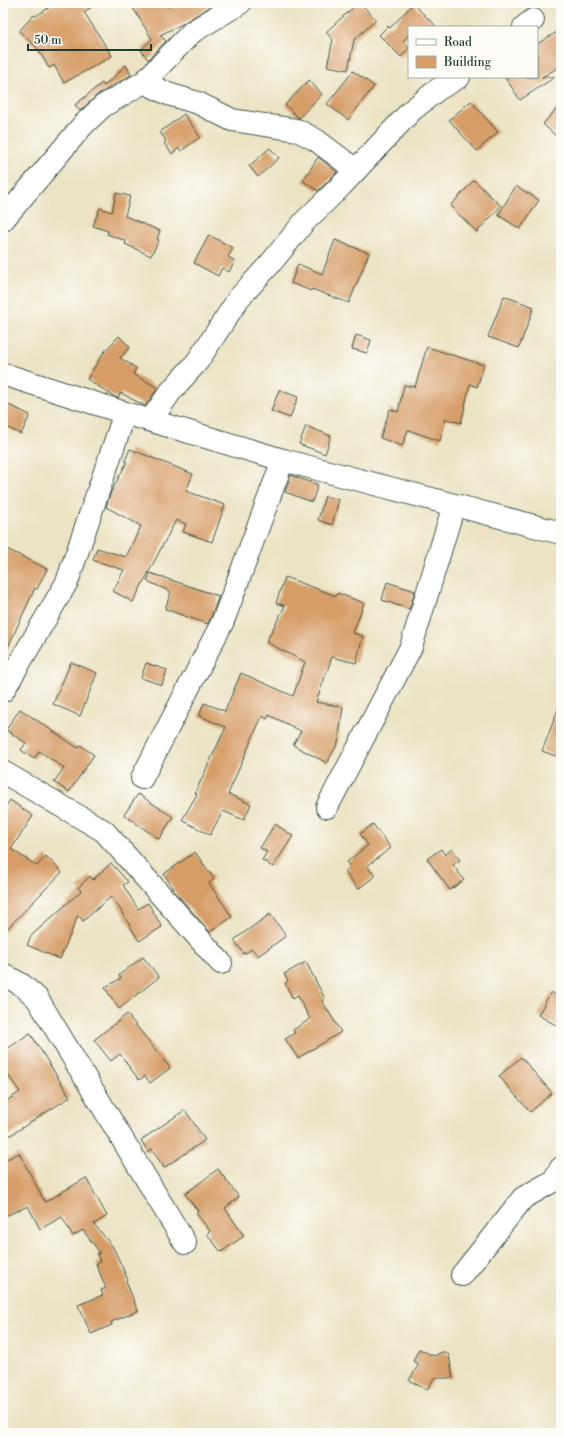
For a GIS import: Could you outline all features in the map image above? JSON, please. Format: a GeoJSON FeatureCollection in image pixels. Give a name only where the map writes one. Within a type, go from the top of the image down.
{"type":"FeatureCollection","features":[{"type":"Feature","properties":{"kind":"street"},"geometry":{"type":"LineString","coordinates":[[3,220],[83,125],[103,106],[144,82],[192,32],[240,3]]}},
{"type":"Feature","properties":{"kind":"street"},"geometry":{"type":"LineString","coordinates":[[151,420],[171,391],[197,362],[239,298],[270,264],[305,221],[341,186],[411,111],[437,90],[457,78]]}},
{"type":"Feature","properties":{"kind":"street"},"geometry":{"type":"LineString","coordinates":[[144,82],[168,94],[198,103],[232,120],[297,130],[316,140],[356,170]]}},
{"type":"Feature","properties":{"kind":"street"},"geometry":{"type":"LineString","coordinates":[[3,374],[283,460],[561,533]]}},
{"type":"Feature","properties":{"kind":"street"},"geometry":{"type":"LineString","coordinates":[[3,691],[67,582],[125,412]]}},
{"type":"Feature","properties":{"kind":"street"},"geometry":{"type":"LineString","coordinates":[[142,778],[223,621],[283,460]]}},
{"type":"Feature","properties":{"kind":"street"},"geometry":{"type":"LineString","coordinates":[[327,807],[411,647],[454,505]]}},
{"type":"Feature","properties":{"kind":"street"},"geometry":{"type":"LineString","coordinates":[[3,772],[104,831],[221,963]]}},
{"type":"Feature","properties":{"kind":"street"},"geometry":{"type":"LineString","coordinates":[[3,974],[22,985],[37,998],[185,1243]]}},
{"type":"Feature","properties":{"kind":"street"},"geometry":{"type":"LineString","coordinates":[[462,1275],[522,1198],[553,1181],[561,1168]]}},
{"type":"Feature","properties":{"kind":"building"},"geometry":{"type":"Polygon","coordinates":[[[56,3],[98,3],[84,12],[112,56],[64,83],[54,65],[49,68],[38,49],[19,31],[34,15],[36,16],[56,3]]]}},
{"type":"Feature","properties":{"kind":"building"},"geometry":{"type":"Polygon","coordinates":[[[130,3],[164,3],[167,7],[176,3],[216,3],[182,24],[160,35],[166,41],[148,60],[141,50],[152,39],[130,3]]]}},
{"type":"Feature","properties":{"kind":"building"},"geometry":{"type":"Polygon","coordinates":[[[358,3],[360,3],[376,20],[354,40],[348,70],[327,66],[333,40],[326,32],[358,3]]]}},
{"type":"Feature","properties":{"kind":"building"},"geometry":{"type":"Polygon","coordinates":[[[413,4],[436,26],[408,26],[408,35],[403,41],[408,47],[408,49],[401,57],[379,35],[388,26],[390,28],[413,4]]]}},
{"type":"Feature","properties":{"kind":"building"},"geometry":{"type":"Polygon","coordinates":[[[557,32],[561,39],[561,66],[542,77],[555,77],[520,100],[506,78],[538,78],[538,43],[557,32]]]}},
{"type":"Feature","properties":{"kind":"building"},"geometry":{"type":"Polygon","coordinates":[[[126,65],[131,75],[97,95],[80,111],[75,105],[102,83],[104,86],[126,65]]]}},
{"type":"Feature","properties":{"kind":"building"},"geometry":{"type":"Polygon","coordinates":[[[353,71],[374,86],[348,120],[327,104],[353,71]]]}},
{"type":"Feature","properties":{"kind":"building"},"geometry":{"type":"Polygon","coordinates":[[[309,80],[322,94],[299,118],[285,105],[309,80]]]}},
{"type":"Feature","properties":{"kind":"building"},"geometry":{"type":"Polygon","coordinates":[[[471,101],[498,132],[477,151],[449,120],[471,101]]]}},
{"type":"Feature","properties":{"kind":"building"},"geometry":{"type":"Polygon","coordinates":[[[561,104],[561,141],[543,124],[561,104]]]}},
{"type":"Feature","properties":{"kind":"building"},"geometry":{"type":"Polygon","coordinates":[[[184,114],[200,137],[181,151],[179,148],[172,154],[164,143],[166,141],[160,132],[184,114]]]}},
{"type":"Feature","properties":{"kind":"building"},"geometry":{"type":"Polygon","coordinates":[[[270,148],[279,158],[258,177],[249,166],[270,148]]]}},
{"type":"Feature","properties":{"kind":"building"},"geometry":{"type":"Polygon","coordinates":[[[318,157],[337,172],[318,191],[303,181],[318,157]]]}},
{"type":"Feature","properties":{"kind":"building"},"geometry":{"type":"Polygon","coordinates":[[[474,180],[501,206],[477,232],[450,206],[474,180]]]}},
{"type":"Feature","properties":{"kind":"building"},"geometry":{"type":"Polygon","coordinates":[[[516,186],[539,200],[520,229],[498,215],[516,186]]]}},
{"type":"Feature","properties":{"kind":"building"},"geometry":{"type":"Polygon","coordinates":[[[116,193],[130,196],[125,216],[160,231],[157,239],[159,240],[151,256],[125,244],[126,241],[107,234],[108,231],[93,226],[100,208],[112,212],[116,193]]]}},
{"type":"Feature","properties":{"kind":"building"},"geometry":{"type":"Polygon","coordinates":[[[209,235],[233,248],[228,257],[235,261],[229,272],[222,268],[218,276],[194,263],[209,235]]]}},
{"type":"Feature","properties":{"kind":"building"},"geometry":{"type":"Polygon","coordinates":[[[335,240],[369,253],[349,303],[291,283],[298,264],[322,274],[335,240]]]}},
{"type":"Feature","properties":{"kind":"building"},"geometry":{"type":"Polygon","coordinates":[[[504,296],[534,307],[519,348],[488,337],[504,296]]]}},
{"type":"Feature","properties":{"kind":"building"},"geometry":{"type":"Polygon","coordinates":[[[356,335],[371,340],[367,353],[352,349],[356,335]]]}},
{"type":"Feature","properties":{"kind":"building"},"geometry":{"type":"Polygon","coordinates":[[[119,336],[130,347],[120,358],[136,368],[133,374],[158,388],[145,406],[121,393],[118,398],[115,397],[87,379],[104,352],[119,336]]]}},
{"type":"Feature","properties":{"kind":"building"},"geometry":{"type":"Polygon","coordinates":[[[427,347],[484,365],[477,387],[470,384],[461,423],[446,419],[440,441],[408,430],[402,446],[380,438],[390,409],[398,412],[404,385],[415,387],[427,347]]]}},
{"type":"Feature","properties":{"kind":"building"},"geometry":{"type":"Polygon","coordinates":[[[279,390],[298,397],[290,418],[271,411],[279,390]]]}},
{"type":"Feature","properties":{"kind":"building"},"geometry":{"type":"Polygon","coordinates":[[[3,402],[30,415],[21,434],[3,426],[3,402]]]}},
{"type":"Feature","properties":{"kind":"building"},"geometry":{"type":"Polygon","coordinates":[[[306,426],[331,436],[325,454],[299,444],[306,426]]]}},
{"type":"Feature","properties":{"kind":"building"},"geometry":{"type":"Polygon","coordinates":[[[130,449],[193,474],[186,491],[225,505],[212,542],[183,532],[186,524],[176,520],[133,602],[113,591],[124,570],[93,560],[97,548],[126,557],[141,526],[106,507],[111,492],[127,462],[125,461],[130,449]]]}},
{"type":"Feature","properties":{"kind":"building"},"geometry":{"type":"Polygon","coordinates":[[[291,475],[318,485],[312,502],[285,492],[291,475]]]}},
{"type":"Feature","properties":{"kind":"building"},"geometry":{"type":"Polygon","coordinates":[[[325,496],[339,500],[332,525],[318,520],[325,496]]]}},
{"type":"Feature","properties":{"kind":"building"},"geometry":{"type":"Polygon","coordinates":[[[3,547],[47,569],[37,589],[35,588],[3,658],[3,547]]]}},
{"type":"Feature","properties":{"kind":"building"},"geometry":{"type":"Polygon","coordinates":[[[150,573],[219,596],[208,624],[165,609],[171,592],[147,581],[150,573]]]}},
{"type":"Feature","properties":{"kind":"building"},"geometry":{"type":"Polygon","coordinates":[[[285,577],[336,596],[337,593],[364,603],[353,633],[363,636],[356,663],[332,657],[316,702],[343,707],[338,743],[327,763],[293,745],[301,731],[269,715],[267,719],[262,716],[228,794],[251,804],[244,820],[223,811],[210,835],[182,820],[197,794],[195,793],[226,727],[199,716],[204,703],[225,711],[241,673],[293,696],[305,662],[266,642],[285,606],[276,603],[285,577]]]}},
{"type":"Feature","properties":{"kind":"building"},"geometry":{"type":"Polygon","coordinates":[[[387,582],[415,591],[409,609],[382,600],[387,582]]]}},
{"type":"Feature","properties":{"kind":"building"},"geometry":{"type":"Polygon","coordinates":[[[71,662],[97,673],[80,716],[53,704],[71,662]]]}},
{"type":"Feature","properties":{"kind":"building"},"geometry":{"type":"Polygon","coordinates":[[[146,663],[167,670],[162,685],[141,678],[146,663]]]}},
{"type":"Feature","properties":{"kind":"building"},"geometry":{"type":"Polygon","coordinates":[[[561,704],[561,758],[542,751],[561,704]]]}},
{"type":"Feature","properties":{"kind":"building"},"geometry":{"type":"Polygon","coordinates":[[[20,709],[78,748],[80,745],[94,755],[69,792],[54,782],[64,768],[39,751],[34,759],[21,750],[26,743],[6,730],[20,709]]]}},
{"type":"Feature","properties":{"kind":"building"},"geometry":{"type":"Polygon","coordinates":[[[138,794],[173,817],[159,839],[124,815],[138,794]]]}},
{"type":"Feature","properties":{"kind":"building"},"geometry":{"type":"Polygon","coordinates":[[[10,800],[33,816],[11,849],[37,866],[46,856],[62,872],[3,933],[3,811],[10,800]]]}},
{"type":"Feature","properties":{"kind":"building"},"geometry":{"type":"Polygon","coordinates":[[[275,824],[293,836],[273,867],[262,860],[267,852],[260,848],[275,824]]]}},
{"type":"Feature","properties":{"kind":"building"},"geometry":{"type":"Polygon","coordinates":[[[373,824],[391,848],[367,866],[375,876],[358,889],[345,872],[351,867],[347,862],[368,845],[360,834],[373,824]]]}},
{"type":"Feature","properties":{"kind":"building"},"geometry":{"type":"Polygon","coordinates":[[[441,849],[445,855],[452,849],[460,860],[453,865],[464,880],[450,890],[427,859],[441,849]]]}},
{"type":"Feature","properties":{"kind":"building"},"geometry":{"type":"Polygon","coordinates":[[[195,852],[214,879],[209,883],[232,917],[210,932],[173,890],[174,889],[164,874],[195,852]]]}},
{"type":"Feature","properties":{"kind":"building"},"geometry":{"type":"Polygon","coordinates":[[[111,863],[128,882],[123,885],[138,909],[148,903],[162,927],[139,941],[112,896],[83,921],[78,915],[60,959],[27,945],[31,936],[81,891],[78,888],[90,876],[93,880],[111,863]]]}},
{"type":"Feature","properties":{"kind":"building"},"geometry":{"type":"Polygon","coordinates":[[[270,914],[286,936],[258,956],[252,949],[244,954],[234,940],[270,914]]]}},
{"type":"Feature","properties":{"kind":"building"},"geometry":{"type":"Polygon","coordinates":[[[143,957],[159,977],[119,1009],[105,988],[121,978],[119,975],[143,957]]]}},
{"type":"Feature","properties":{"kind":"building"},"geometry":{"type":"Polygon","coordinates":[[[306,962],[325,999],[322,1001],[341,1032],[298,1058],[285,1039],[295,1033],[293,1030],[310,1019],[298,996],[293,999],[285,983],[288,981],[284,974],[306,962]]]}},
{"type":"Feature","properties":{"kind":"building"},"geometry":{"type":"Polygon","coordinates":[[[551,992],[561,998],[561,1028],[538,1015],[551,992]]]}},
{"type":"Feature","properties":{"kind":"building"},"geometry":{"type":"Polygon","coordinates":[[[127,1014],[170,1068],[150,1083],[145,1076],[139,1080],[120,1054],[111,1061],[94,1040],[127,1014]]]}},
{"type":"Feature","properties":{"kind":"building"},"geometry":{"type":"Polygon","coordinates":[[[30,1033],[70,1097],[3,1140],[3,1103],[20,1092],[3,1068],[3,1052],[30,1033]]]}},
{"type":"Feature","properties":{"kind":"building"},"geometry":{"type":"Polygon","coordinates":[[[521,1057],[552,1093],[530,1112],[499,1076],[521,1057]]]}},
{"type":"Feature","properties":{"kind":"building"},"geometry":{"type":"Polygon","coordinates":[[[185,1110],[205,1140],[164,1168],[152,1149],[148,1152],[141,1140],[185,1110]]]}},
{"type":"Feature","properties":{"kind":"building"},"geometry":{"type":"Polygon","coordinates":[[[19,1153],[45,1202],[86,1178],[107,1216],[94,1224],[113,1247],[128,1280],[126,1281],[138,1311],[111,1322],[112,1325],[91,1334],[78,1305],[103,1295],[101,1290],[106,1288],[96,1264],[100,1262],[97,1254],[100,1253],[83,1230],[73,1236],[62,1217],[40,1229],[28,1206],[3,1217],[3,1161],[19,1153]]]}},
{"type":"Feature","properties":{"kind":"building"},"geometry":{"type":"Polygon","coordinates":[[[218,1169],[239,1197],[225,1208],[244,1236],[221,1252],[207,1234],[210,1231],[196,1213],[198,1211],[185,1194],[218,1169]]]}},
{"type":"Feature","properties":{"kind":"building"},"geometry":{"type":"Polygon","coordinates":[[[419,1349],[434,1356],[442,1352],[449,1355],[453,1378],[434,1378],[427,1390],[409,1380],[419,1364],[413,1361],[419,1349]]]}}]}
